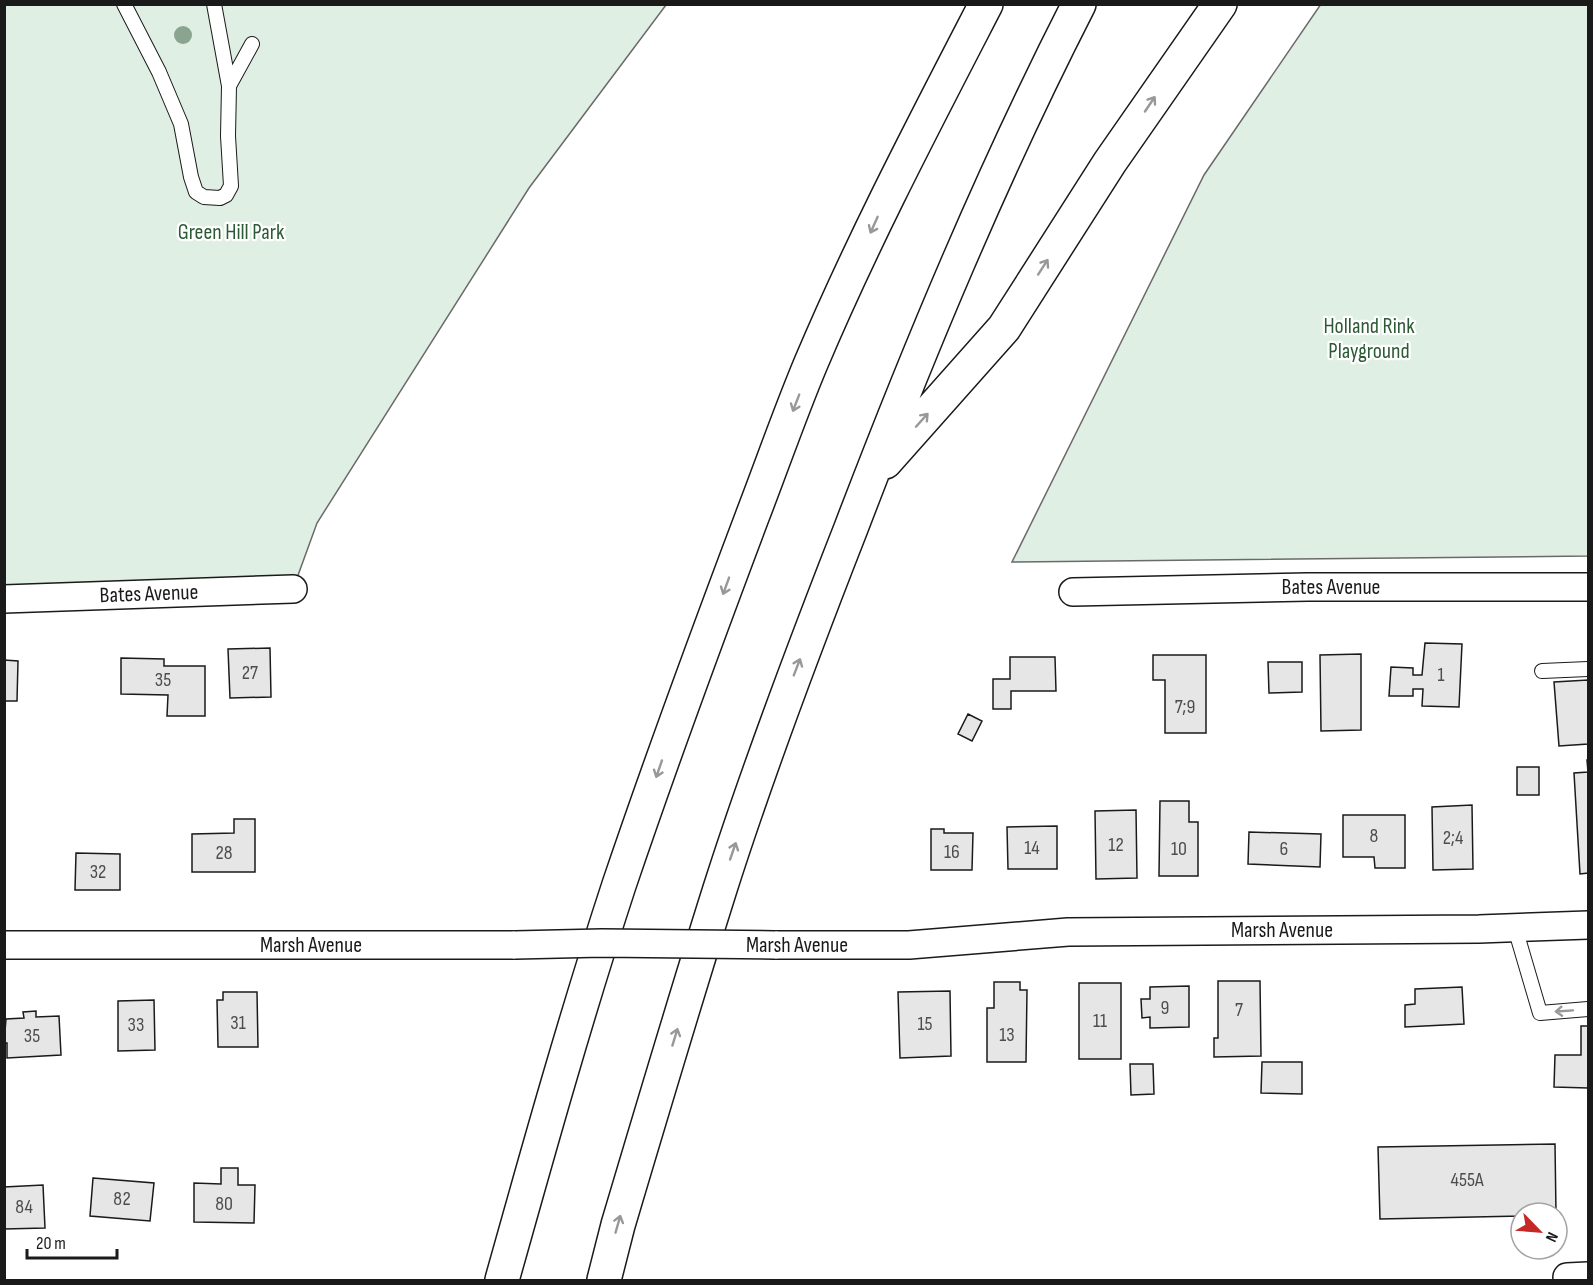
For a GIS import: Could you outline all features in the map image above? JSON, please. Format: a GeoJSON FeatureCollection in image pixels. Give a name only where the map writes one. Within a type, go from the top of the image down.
{"type":"FeatureCollection","features":[{"type":"Feature","properties":{"kind":"highway"},"geometry":{"type":"LineString","coordinates":[[502,1281],[541,1142],[615,900],[671,733],[811,363],[889,190],[968,4]]}},
{"type":"Feature","properties":{"kind":"highway"},"geometry":{"type":"LineString","coordinates":[[889,190],[986,4]]}},
{"type":"Feature","properties":{"kind":"highway"},"geometry":{"type":"LineString","coordinates":[[604,1281],[618,1225],[719,890],[787,692],[869,479],[983,204],[1079,4]]}},
{"type":"Feature","properties":{"kind":"highway"},"geometry":{"type":"LineString","coordinates":[[869,479],[1004,328],[1110,162],[1220,4]]}},
{"type":"Feature","properties":{"kind":"street","name":"Bates Avenue"},"geometry":{"type":"LineString","coordinates":[[1073,592],[1308,587],[1588,587]]}},
{"type":"Feature","properties":{"kind":"street","name":"Bates Avenue"},"geometry":{"type":"LineString","coordinates":[[4,599],[293,589]]}},
{"type":"Feature","properties":{"kind":"street","name":"Marsh Avenue"},"geometry":{"type":"LineString","coordinates":[[4,945],[602,943],[909,945],[1068,932],[1515,928],[1588,925]]}},
{"type":"Feature","properties":{"kind":"lane"},"geometry":{"type":"LineString","coordinates":[[124,4],[159,72],[181,124],[196,192],[204,198],[212,199],[226,195],[231,186],[228,136],[229,86],[214,4]]}},
{"type":"Feature","properties":{"kind":"lane"},"geometry":{"type":"LineString","coordinates":[[229,86],[252,44]]}},
{"type":"Feature","properties":{"kind":"lane"},"geometry":{"type":"LineString","coordinates":[[1542,671],[1588,669]]}},
{"type":"Feature","properties":{"kind":"lane"},"geometry":{"type":"LineString","coordinates":[[1515,928],[1540,1013],[1588,1009]]}},
{"type":"Feature","properties":{"kind":"green space","name":"Holland Rink Playground"},"geometry":{"type":"Polygon","coordinates":[[[1321,4],[1588,5],[1588,556],[1012,562],[1204,175],[1321,4]]]}},
{"type":"Feature","properties":{"kind":"green space","name":"Green Hill Park"},"geometry":{"type":"Polygon","coordinates":[[[4,5],[666,5],[529,188],[317,523],[293,589],[5,599],[4,5]]]}},
{"type":"Feature","properties":{"kind":"building"},"geometry":{"type":"Polygon","coordinates":[[[1425,643],[1462,644],[1459,707],[1422,706],[1423,689],[1413,689],[1413,696],[1389,696],[1391,667],[1413,668],[1413,675],[1422,675],[1425,643]]]}},
{"type":"Feature","properties":{"kind":"building"},"geometry":{"type":"Polygon","coordinates":[[[270,648],[271,697],[230,698],[228,649],[270,648]]]}},
{"type":"Feature","properties":{"kind":"building"},"geometry":{"type":"Polygon","coordinates":[[[1361,654],[1361,730],[1321,731],[1320,655],[1361,654]]]}},
{"type":"Feature","properties":{"kind":"building"},"geometry":{"type":"Polygon","coordinates":[[[1153,655],[1206,655],[1206,733],[1165,733],[1165,680],[1153,680],[1153,655]]]}},
{"type":"Feature","properties":{"kind":"building"},"geometry":{"type":"Polygon","coordinates":[[[1010,657],[1055,657],[1056,691],[1011,691],[1011,709],[993,709],[993,679],[1010,679],[1010,657]]]}},
{"type":"Feature","properties":{"kind":"building"},"geometry":{"type":"Polygon","coordinates":[[[121,658],[164,659],[164,666],[205,666],[205,716],[167,716],[168,695],[121,694],[121,658]]]}},
{"type":"Feature","properties":{"kind":"building"},"geometry":{"type":"Polygon","coordinates":[[[4,660],[18,661],[17,701],[4,701],[4,660]]]}},
{"type":"Feature","properties":{"kind":"building"},"geometry":{"type":"Polygon","coordinates":[[[1268,662],[1302,662],[1302,692],[1269,693],[1268,662]]]}},
{"type":"Feature","properties":{"kind":"building"},"geometry":{"type":"Polygon","coordinates":[[[1588,680],[1588,744],[1559,746],[1554,682],[1588,680]]]}},
{"type":"Feature","properties":{"kind":"building"},"geometry":{"type":"Polygon","coordinates":[[[968,714],[982,721],[972,741],[958,734],[968,714]]]}},
{"type":"Feature","properties":{"kind":"building"},"geometry":{"type":"Polygon","coordinates":[[[1517,767],[1539,767],[1539,795],[1517,795],[1517,767]]]}},
{"type":"Feature","properties":{"kind":"building"},"geometry":{"type":"Polygon","coordinates":[[[1588,772],[1588,873],[1580,874],[1574,773],[1588,772]]]}},
{"type":"Feature","properties":{"kind":"building"},"geometry":{"type":"Polygon","coordinates":[[[1160,801],[1189,801],[1189,822],[1198,822],[1198,876],[1159,876],[1160,801]]]}},
{"type":"Feature","properties":{"kind":"building"},"geometry":{"type":"Polygon","coordinates":[[[1472,805],[1473,869],[1433,870],[1432,807],[1472,805]]]}},
{"type":"Feature","properties":{"kind":"building"},"geometry":{"type":"Polygon","coordinates":[[[1136,810],[1137,878],[1096,879],[1095,811],[1136,810]]]}},
{"type":"Feature","properties":{"kind":"building"},"geometry":{"type":"Polygon","coordinates":[[[1343,815],[1405,815],[1405,868],[1375,868],[1374,857],[1343,857],[1343,815]]]}},
{"type":"Feature","properties":{"kind":"building"},"geometry":{"type":"Polygon","coordinates":[[[234,819],[255,819],[255,872],[192,872],[192,834],[234,833],[234,819]]]}},
{"type":"Feature","properties":{"kind":"building"},"geometry":{"type":"Polygon","coordinates":[[[1057,826],[1057,869],[1008,869],[1007,827],[1057,826]]]}},
{"type":"Feature","properties":{"kind":"building"},"geometry":{"type":"Polygon","coordinates":[[[931,829],[944,829],[944,833],[973,833],[972,870],[931,870],[931,829]]]}},
{"type":"Feature","properties":{"kind":"building"},"geometry":{"type":"Polygon","coordinates":[[[1249,832],[1321,834],[1320,867],[1248,864],[1249,832]]]}},
{"type":"Feature","properties":{"kind":"building"},"geometry":{"type":"Polygon","coordinates":[[[76,853],[120,854],[120,890],[75,890],[76,853]]]}},
{"type":"Feature","properties":{"kind":"building"},"geometry":{"type":"Polygon","coordinates":[[[1218,981],[1260,981],[1261,1056],[1214,1057],[1214,1038],[1218,1038],[1218,981]]]}},
{"type":"Feature","properties":{"kind":"building"},"geometry":{"type":"Polygon","coordinates":[[[994,982],[1020,982],[1020,990],[1027,990],[1026,1062],[987,1062],[987,1008],[994,1008],[994,982]]]}},
{"type":"Feature","properties":{"kind":"building"},"geometry":{"type":"Polygon","coordinates":[[[1079,983],[1121,983],[1121,1059],[1079,1059],[1079,983]]]}},
{"type":"Feature","properties":{"kind":"building"},"geometry":{"type":"Polygon","coordinates":[[[1189,986],[1189,1027],[1150,1028],[1150,1017],[1142,1018],[1141,999],[1150,999],[1150,987],[1189,986]]]}},
{"type":"Feature","properties":{"kind":"building"},"geometry":{"type":"Polygon","coordinates":[[[1462,987],[1464,1024],[1405,1027],[1405,1005],[1415,1004],[1415,989],[1462,987]]]}},
{"type":"Feature","properties":{"kind":"building"},"geometry":{"type":"Polygon","coordinates":[[[950,991],[951,1056],[900,1058],[898,992],[950,991]]]}},
{"type":"Feature","properties":{"kind":"building"},"geometry":{"type":"Polygon","coordinates":[[[223,992],[257,992],[258,1047],[218,1047],[217,1000],[223,1000],[223,992]]]}},
{"type":"Feature","properties":{"kind":"building"},"geometry":{"type":"Polygon","coordinates":[[[154,1000],[155,1050],[118,1051],[118,1001],[154,1000]]]}},
{"type":"Feature","properties":{"kind":"building"},"geometry":{"type":"Polygon","coordinates":[[[36,1011],[36,1017],[59,1016],[61,1055],[7,1058],[7,1043],[4,1043],[6,1019],[24,1018],[23,1012],[36,1011]]]}},
{"type":"Feature","properties":{"kind":"building"},"geometry":{"type":"Polygon","coordinates":[[[1581,1026],[1588,1026],[1588,1088],[1554,1087],[1555,1055],[1581,1055],[1581,1026]]]}},
{"type":"Feature","properties":{"kind":"building"},"geometry":{"type":"Polygon","coordinates":[[[1262,1062],[1302,1062],[1302,1094],[1261,1093],[1262,1062]]]}},
{"type":"Feature","properties":{"kind":"building"},"geometry":{"type":"Polygon","coordinates":[[[1130,1064],[1153,1064],[1154,1094],[1131,1095],[1130,1064]]]}},
{"type":"Feature","properties":{"kind":"building"},"geometry":{"type":"Polygon","coordinates":[[[1555,1144],[1556,1201],[1509,1201],[1509,1216],[1380,1219],[1378,1147],[1555,1144]]]}},
{"type":"Feature","properties":{"kind":"building"},"geometry":{"type":"Polygon","coordinates":[[[221,1168],[238,1168],[238,1185],[255,1185],[254,1223],[194,1222],[194,1183],[221,1184],[221,1168]]]}},
{"type":"Feature","properties":{"kind":"building"},"geometry":{"type":"Polygon","coordinates":[[[93,1178],[154,1183],[150,1221],[90,1216],[93,1178]]]}},
{"type":"Feature","properties":{"kind":"building"},"geometry":{"type":"Polygon","coordinates":[[[43,1185],[45,1228],[4,1229],[4,1187],[43,1185]]]}}]}
